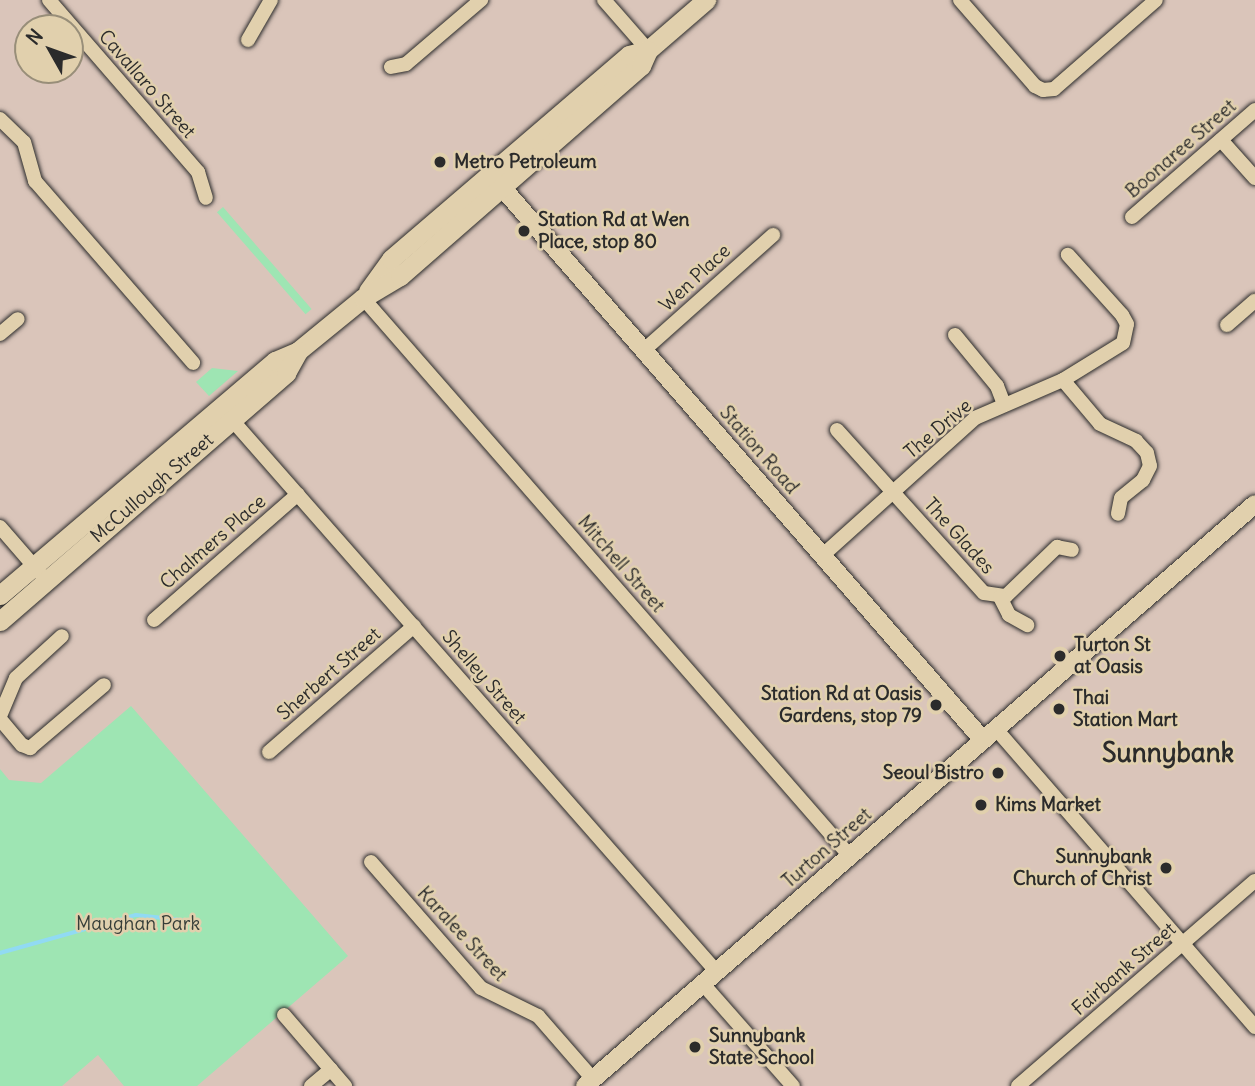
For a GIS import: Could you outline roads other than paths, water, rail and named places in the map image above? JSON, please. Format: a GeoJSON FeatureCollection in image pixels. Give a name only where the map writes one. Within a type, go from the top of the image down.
{"type":"FeatureCollection","features":[{"type":"Feature","properties":{"kind":"main road","name":"McCullough Street"},"geometry":{"type":"LineString","coordinates":[[0,595],[39,572],[227,413],[286,373],[298,351],[363,298],[391,259],[497,181],[641,66],[648,50],[706,0]]}},
{"type":"Feature","properties":{"kind":"main road","name":"McCullough Street"},"geometry":{"type":"LineString","coordinates":[[0,621],[39,572]]}},
{"type":"Feature","properties":{"kind":"street","name":"Cavallaro Street"},"geometry":{"type":"LineString","coordinates":[[49,0],[198,172],[206,198]]}},
{"type":"Feature","properties":{"kind":"street"},"geometry":{"type":"LineString","coordinates":[[248,40],[271,0]]}},
{"type":"Feature","properties":{"kind":"street"},"geometry":{"type":"LineString","coordinates":[[391,67],[406,64],[481,0]]}},
{"type":"Feature","properties":{"kind":"street"},"geometry":{"type":"LineString","coordinates":[[604,0],[648,50]]}},
{"type":"Feature","properties":{"kind":"street"},"geometry":{"type":"LineString","coordinates":[[960,0],[1035,86],[1044,90],[1054,89],[1156,0]]}},
{"type":"Feature","properties":{"kind":"street","name":"Boonaree Street"},"geometry":{"type":"LineString","coordinates":[[1132,217],[1255,110]]}},
{"type":"Feature","properties":{"kind":"street"},"geometry":{"type":"LineString","coordinates":[[0,119],[24,142],[35,181],[193,363]]}},
{"type":"Feature","properties":{"kind":"street"},"geometry":{"type":"LineString","coordinates":[[1221,140],[1255,178]]}},
{"type":"Feature","properties":{"kind":"street","name":"Station Road"},"geometry":{"type":"LineString","coordinates":[[497,181],[823,555],[990,734],[1255,1027]]}},
{"type":"Feature","properties":{"kind":"street","name":"Wen Place"},"geometry":{"type":"LineString","coordinates":[[644,350],[773,235]]}},
{"type":"Feature","properties":{"kind":"street","name":"The Drive"},"geometry":{"type":"LineString","coordinates":[[823,555],[975,418],[1063,380],[1112,352],[1127,333],[1122,315],[1068,255]]}},
{"type":"Feature","properties":{"kind":"street","name":"Mitchell Street"},"geometry":{"type":"LineString","coordinates":[[363,298],[849,856]]}},
{"type":"Feature","properties":{"kind":"street"},"geometry":{"type":"LineString","coordinates":[[1227,325],[1255,301]]}},
{"type":"Feature","properties":{"kind":"street"},"geometry":{"type":"LineString","coordinates":[[0,334],[18,319]]}},
{"type":"Feature","properties":{"kind":"street"},"geometry":{"type":"LineString","coordinates":[[955,335],[997,386],[1004,404]]}},
{"type":"Feature","properties":{"kind":"street"},"geometry":{"type":"LineString","coordinates":[[1063,380],[1100,424],[1136,441],[1147,453],[1150,466],[1143,480],[1121,498],[1118,514]]}},
{"type":"Feature","properties":{"kind":"street","name":"Shelley Street"},"geometry":{"type":"LineString","coordinates":[[227,413],[414,626],[710,978],[793,1086]]}},
{"type":"Feature","properties":{"kind":"street","name":"The Glades"},"geometry":{"type":"LineString","coordinates":[[837,430],[984,593],[1000,597],[1017,587],[1057,547],[1072,550]]}},
{"type":"Feature","properties":{"kind":"street","name":"Chalmers Place"},"geometry":{"type":"LineString","coordinates":[[154,620],[298,494]]}},
{"type":"Feature","properties":{"kind":"street","name":"Turton Street"},"geometry":{"type":"LineString","coordinates":[[589,1083],[1255,504]]}},
{"type":"Feature","properties":{"kind":"street"},"geometry":{"type":"LineString","coordinates":[[0,527],[39,572]]}},
{"type":"Feature","properties":{"kind":"street","name":"The Glades"},"geometry":{"type":"LineString","coordinates":[[1000,597],[1009,615],[1027,625]]}},
{"type":"Feature","properties":{"kind":"street","name":"Sherbert Street"},"geometry":{"type":"LineString","coordinates":[[269,752],[414,626]]}},
{"type":"Feature","properties":{"kind":"street"},"geometry":{"type":"LineString","coordinates":[[62,636],[16,678],[0,718],[22,745],[30,748],[104,685]]}},
{"type":"Feature","properties":{"kind":"street","name":"Karalee Street"},"geometry":{"type":"LineString","coordinates":[[371,862],[481,988],[538,1016],[589,1083]]}},
{"type":"Feature","properties":{"kind":"street","name":"Fairbank Street"},"geometry":{"type":"LineString","coordinates":[[1018,1086],[1255,881]]}},
{"type":"Feature","properties":{"kind":"street"},"geometry":{"type":"LineString","coordinates":[[284,1015],[345,1086]]}},
{"type":"Feature","properties":{"kind":"street"},"geometry":{"type":"LineString","coordinates":[[312,1086],[331,1069]]}},
{"type":"Feature","properties":{"kind":"waterway"},"geometry":{"type":"LineString","coordinates":[[0,953],[136,915],[191,921]]}},
{"type":"Feature","properties":{"kind":"place","name":"Metro Petroleum"},"geometry":{"type":"Point","coordinates":[440,162]}},
{"type":"Feature","properties":{"kind":"place","name":"Station Rd at Wen Place, stop 80"},"geometry":{"type":"Point","coordinates":[524,231]}},
{"type":"Feature","properties":{"kind":"place","name":"Turton St at Oasis"},"geometry":{"type":"Point","coordinates":[1060,656]}},
{"type":"Feature","properties":{"kind":"place","name":"Station Rd at Oasis Gardens, stop 79"},"geometry":{"type":"Point","coordinates":[936,705]}},
{"type":"Feature","properties":{"kind":"place","name":"Thai Station Mart"},"geometry":{"type":"Point","coordinates":[1059,709]}},
{"type":"Feature","properties":{"kind":"place","name":"Seoul Bistro"},"geometry":{"type":"Point","coordinates":[998,773]}},
{"type":"Feature","properties":{"kind":"place","name":"Kims Market"},"geometry":{"type":"Point","coordinates":[981,805]}},
{"type":"Feature","properties":{"kind":"place","name":"Sunnybank Church of Christ"},"geometry":{"type":"Point","coordinates":[1166,868]}},
{"type":"Feature","properties":{"kind":"place","name":"Sunnybank State School"},"geometry":{"type":"Point","coordinates":[695,1047]}},
{"type":"Feature","properties":{"kind":"district","name":"Sunnybank"},"geometry":{"type":"Point","coordinates":[1168,753]}},
{"type":"Feature","properties":{"kind":"park label","name":"Maughan Park"},"geometry":{"type":"Point","coordinates":[138,924]}}]}
